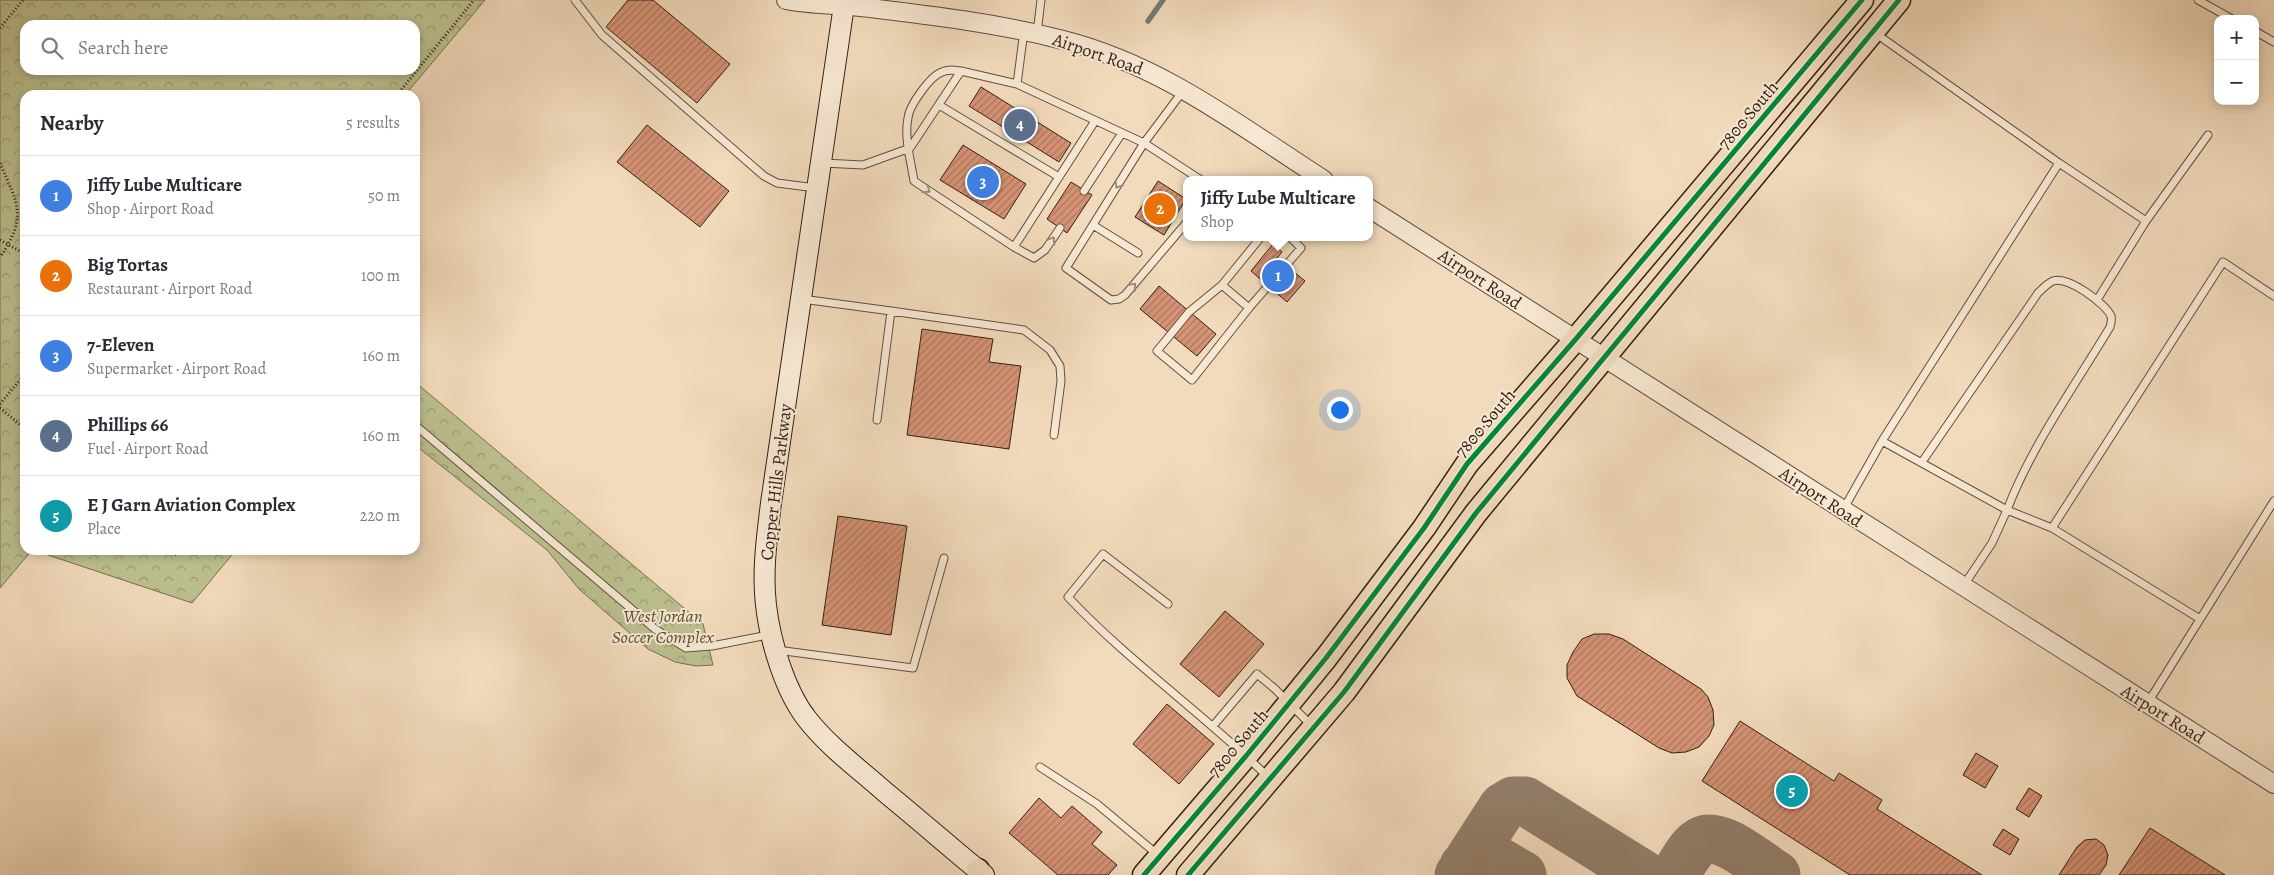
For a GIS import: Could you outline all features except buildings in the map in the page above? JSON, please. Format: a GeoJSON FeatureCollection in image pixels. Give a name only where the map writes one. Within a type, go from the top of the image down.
{"type":"FeatureCollection","features":[{"type":"Feature","properties":{"kind":"main road","name":"7800 South"},"geometry":{"type":"LineString","coordinates":[[1144,875],[1290,704],[1384,582],[1467,464],[1575,340],[1862,0]]}},
{"type":"Feature","properties":{"kind":"main road"},"geometry":{"type":"LineString","coordinates":[[1188,875],[1344,692],[1476,513],[1900,0]]}},
{"type":"Feature","properties":{"kind":"main road","name":"Copper Hills Parkway"},"geometry":{"type":"LineString","coordinates":[[844,2],[771,503],[766,555],[766,604],[774,642],[788,687],[807,719],[833,746],[869,778],[981,873]]}},
{"type":"Feature","properties":{"kind":"street","name":"Airport Road"},"geometry":{"type":"LineString","coordinates":[[786,0],[844,2],[1030,32],[1115,56],[1184,89],[1312,176]]}},
{"type":"Feature","properties":{"kind":"street","name":"Airport Road"},"geometry":{"type":"LineString","coordinates":[[1373,211],[2273,783]]}},
{"type":"Feature","properties":{"kind":"lane"},"geometry":{"type":"LineString","coordinates":[[575,0],[602,35],[764,176],[777,183],[816,188]]}},
{"type":"Feature","properties":{"kind":"lane"},"geometry":{"type":"LineString","coordinates":[[1017,84],[1040,0]]}},
{"type":"Feature","properties":{"kind":"lane"},"geometry":{"type":"LineString","coordinates":[[2198,0],[2225,15]]}},
{"type":"Feature","properties":{"kind":"lane"},"geometry":{"type":"LineString","coordinates":[[1873,32],[2059,163],[2146,221]]}},
{"type":"Feature","properties":{"kind":"lane"},"geometry":{"type":"LineString","coordinates":[[2259,33],[2274,42]]}},
{"type":"Feature","properties":{"kind":"lane"},"geometry":{"type":"LineString","coordinates":[[820,163],[863,165],[910,148],[961,71]]}},
{"type":"Feature","properties":{"kind":"lane"},"geometry":{"type":"LineString","coordinates":[[1060,228],[1038,257],[1028,256],[914,181],[907,119],[910,110],[926,85],[940,72],[961,71],[1017,84],[1144,143],[1194,176]]}},
{"type":"Feature","properties":{"kind":"lane"},"geometry":{"type":"LineString","coordinates":[[1183,227],[1125,295],[1119,299],[1111,300],[1066,268],[1144,143],[1184,89]]}},
{"type":"Feature","properties":{"kind":"lane"},"geometry":{"type":"LineString","coordinates":[[939,105],[1059,177]]}},
{"type":"Feature","properties":{"kind":"lane"},"geometry":{"type":"LineString","coordinates":[[1014,247],[1095,121]]}},
{"type":"Feature","properties":{"kind":"lane"},"geometry":{"type":"LineString","coordinates":[[1084,191],[1122,133]]}},
{"type":"Feature","properties":{"kind":"lane"},"geometry":{"type":"LineString","coordinates":[[2097,300],[2146,221],[2208,135]]}},
{"type":"Feature","properties":{"kind":"lane"},"geometry":{"type":"LineString","coordinates":[[1843,510],[1882,441],[2059,163]]}},
{"type":"Feature","properties":{"kind":"lane"},"geometry":{"type":"LineString","coordinates":[[1094,225],[1138,253]]}},
{"type":"Feature","properties":{"kind":"lane"},"geometry":{"type":"LineString","coordinates":[[1258,241],[1222,285],[1190,312],[1157,351],[1192,380],[1301,248],[1294,241]]}},
{"type":"Feature","properties":{"kind":"lane"},"geometry":{"type":"LineString","coordinates":[[2052,528],[2223,262],[2274,296]]}},
{"type":"Feature","properties":{"kind":"lane"},"geometry":{"type":"LineString","coordinates":[[1922,462],[2038,293],[2046,286],[2053,281],[2062,280],[2071,283],[2097,300],[2107,310],[2112,318],[2110,327],[2036,450],[2017,486],[1992,543],[1963,586]]}},
{"type":"Feature","properties":{"kind":"lane"},"geometry":{"type":"LineString","coordinates":[[1222,285],[1250,308]]}},
{"type":"Feature","properties":{"kind":"lane"},"geometry":{"type":"LineString","coordinates":[[801,299],[1024,330],[1050,350],[1060,366],[1054,435]]}},
{"type":"Feature","properties":{"kind":"lane"},"geometry":{"type":"LineString","coordinates":[[877,420],[891,311]]}},
{"type":"Feature","properties":{"kind":"lane"},"geometry":{"type":"LineString","coordinates":[[420,429],[655,628],[686,648],[774,642],[913,668],[944,558]]}},
{"type":"Feature","properties":{"kind":"lane"},"geometry":{"type":"LineString","coordinates":[[1882,441],[2007,510],[2052,528],[2200,619]]}},
{"type":"Feature","properties":{"kind":"lane"},"geometry":{"type":"LineString","coordinates":[[2147,704],[2274,502]]}},
{"type":"Feature","properties":{"kind":"lane"},"geometry":{"type":"LineString","coordinates":[[1168,604],[1103,554],[1068,597],[1094,625],[1213,726],[1270,779]]}},
{"type":"Feature","properties":{"kind":"lane"},"geometry":{"type":"LineString","coordinates":[[1213,726],[1257,674],[1314,727]]}},
{"type":"Feature","properties":{"kind":"lane"},"geometry":{"type":"LineString","coordinates":[[1040,767],[1097,804],[1160,857]]}},
{"type":"Feature","properties":{"kind":"path"},"geometry":{"type":"LineString","coordinates":[[0,28],[23,0]]}},
{"type":"Feature","properties":{"kind":"path"},"geometry":{"type":"LineString","coordinates":[[420,67],[474,0]]}},
{"type":"Feature","properties":{"kind":"path"},"geometry":{"type":"LineString","coordinates":[[401,90],[413,75]]}},
{"type":"Feature","properties":{"kind":"path"},"geometry":{"type":"LineString","coordinates":[[0,162],[13,195],[18,217],[13,238],[0,257]]}},
{"type":"Feature","properties":{"kind":"path"},"geometry":{"type":"LineString","coordinates":[[0,240],[20,251]]}},
{"type":"Feature","properties":{"kind":"path"},"geometry":{"type":"LineString","coordinates":[[0,404],[20,380]]}},
{"type":"Feature","properties":{"kind":"path"},"geometry":{"type":"LineString","coordinates":[[0,408],[20,425]]}},
{"type":"Feature","properties":{"kind":"green space"},"geometry":{"type":"Polygon","coordinates":[[[0,0],[485,0],[409,90],[20,90],[20,555],[28,555],[0,588],[0,0]]]}},
{"type":"Feature","properties":{"kind":"green space","name":"West Jordan Soccer Complex"},"geometry":{"type":"Polygon","coordinates":[[[420,386],[703,624],[713,665],[696,666],[675,662],[648,649],[579,589],[547,550],[420,449],[420,386]]]}},
{"type":"Feature","properties":{"kind":"green space"},"geometry":{"type":"Polygon","coordinates":[[[48,555],[232,555],[192,603],[48,555]]]}},
{"type":"Feature","properties":{"kind":"waterway"},"geometry":{"type":"LineString","coordinates":[[1148,21],[1163,0]]}},
{"type":"Feature","properties":{"kind":"taxiway"},"geometry":{"type":"LineString","coordinates":[[1459,875],[1503,807],[1513,801],[1525,801],[1644,875]]}},
{"type":"Feature","properties":{"kind":"taxiway"},"geometry":{"type":"LineString","coordinates":[[1675,875],[1691,850],[1698,843],[1706,839],[1726,843],[1776,875]]}},
{"type":"Feature","properties":{"kind":"taxiway"},"geometry":{"type":"LineString","coordinates":[[1464,866],[1473,859],[1489,856],[1522,875]]}},
{"type":"Feature","properties":{"kind":"cycle path"},"geometry":{"type":"LineString","coordinates":[[1144,875],[1246,756],[1326,658],[1424,528],[1467,464],[1575,340],[1862,0]]}},
{"type":"Feature","properties":{"kind":"cycle path"},"geometry":{"type":"LineString","coordinates":[[1188,875],[1344,692],[1476,513],[1899,0]]}},
{"type":"Feature","properties":{"kind":"place","name":"Phillips 66"},"geometry":{"type":"Point","coordinates":[1020,125]}},
{"type":"Feature","properties":{"kind":"place","name":"7-Eleven"},"geometry":{"type":"Point","coordinates":[983,182]}},
{"type":"Feature","properties":{"kind":"place","name":"Big Tortas"},"geometry":{"type":"Point","coordinates":[1160,209]}},
{"type":"Feature","properties":{"kind":"place","name":"Jiffy Lube Multicare"},"geometry":{"type":"Point","coordinates":[1278,276]}},
{"type":"Feature","properties":{"kind":"place","name":"E J Garn Aviation Complex"},"geometry":{"type":"Point","coordinates":[1792,791]}}]}
